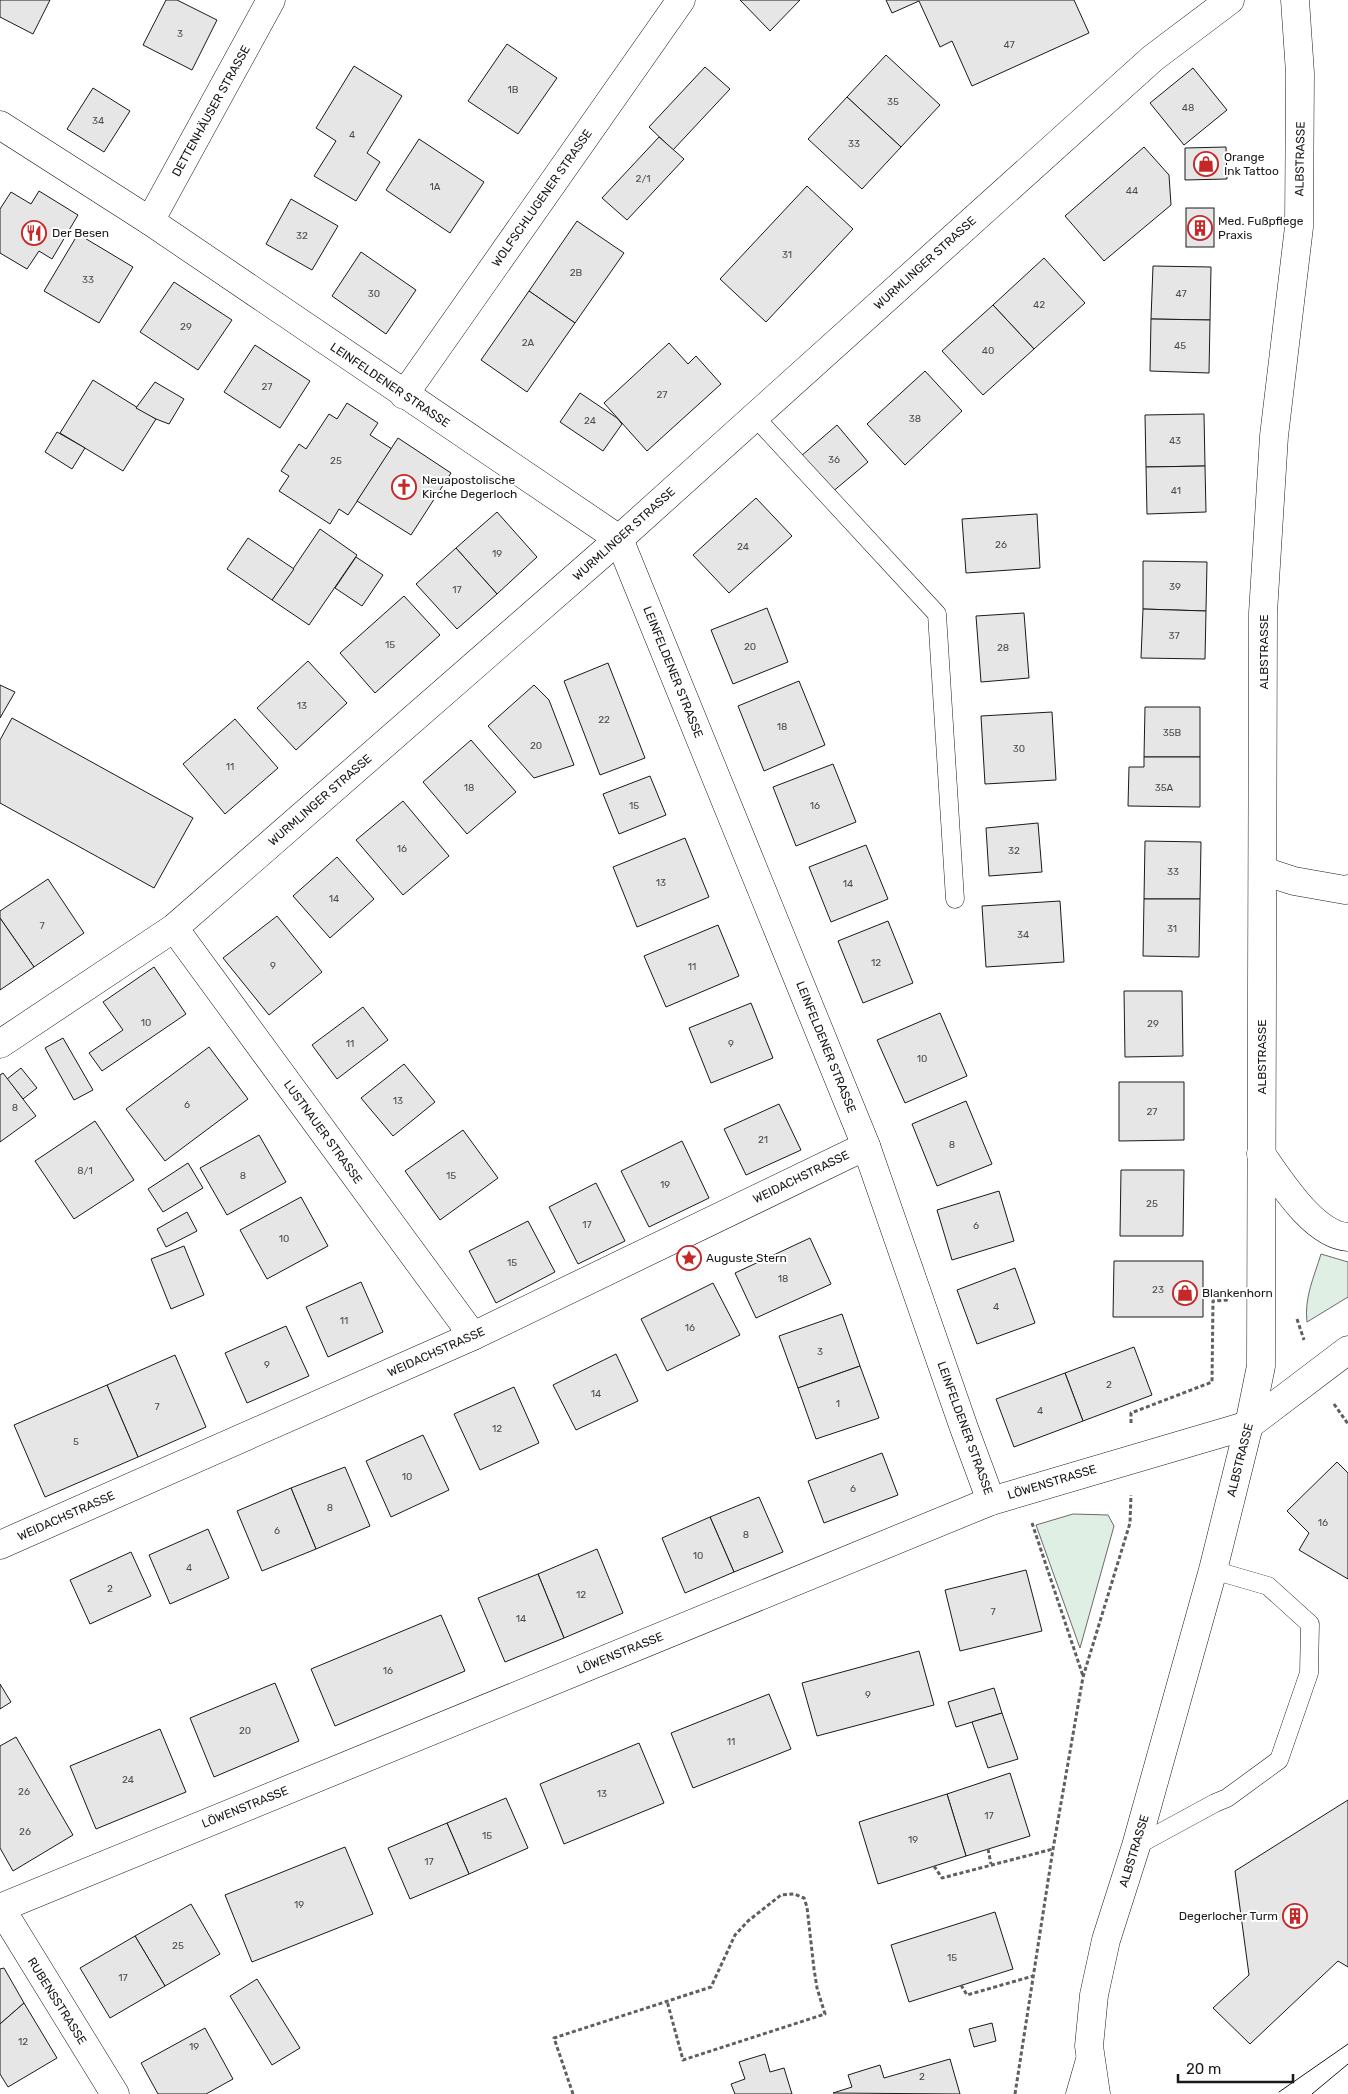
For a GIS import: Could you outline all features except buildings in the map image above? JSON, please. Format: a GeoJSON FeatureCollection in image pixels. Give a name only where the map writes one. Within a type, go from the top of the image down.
{"type":"FeatureCollection","features":[{"type":"Feature","properties":{"kind":"street","name":"DETTENHÄUSER STRASSE"},"geometry":{"type":"LineString","coordinates":[[150,221],[271,0]]}},
{"type":"Feature","properties":{"kind":"street","name":"WOLFSCHLUGENER STRASSE"},"geometry":{"type":"LineString","coordinates":[[404,395],[681,0]]}},
{"type":"Feature","properties":{"kind":"street","name":"WURMLINGER STRASSE"},"geometry":{"type":"LineString","coordinates":[[0,1044],[174,928],[619,539],[1153,58],[1230,0]]}},
{"type":"Feature","properties":{"kind":"street","name":"ALBSTRASSE"},"geometry":{"type":"LineString","coordinates":[[1096,2094],[1089,2046],[1094,1995],[1106,1940],[1136,1846],[1213,1570],[1249,1425],[1261,1366],[1263,613],[1274,436],[1299,227],[1300,73],[1295,0]]}},
{"type":"Feature","properties":{"kind":"street","name":"LEINFELDENER STRASSE"},"geometry":{"type":"LineString","coordinates":[[0,125],[150,221],[619,539],[866,1146],[991,1501]]}},
{"type":"Feature","properties":{"kind":"street"},"geometry":{"type":"LineString","coordinates":[[1263,871],[1294,881],[1348,889]]}},
{"type":"Feature","properties":{"kind":"street","name":"LUSTNAUER STRASSE"},"geometry":{"type":"LineString","coordinates":[[174,928],[473,1336]]}},
{"type":"Feature","properties":{"kind":"street","name":"WEIDACHSTRASSE"},"geometry":{"type":"LineString","coordinates":[[0,1545],[473,1336],[866,1146]]}},
{"type":"Feature","properties":{"kind":"street"},"geometry":{"type":"LineString","coordinates":[[1261,1154],[1316,1224],[1344,1237],[1348,1237]]}},
{"type":"Feature","properties":{"kind":"street"},"geometry":{"type":"LineString","coordinates":[[1249,1425],[1348,1350]]}},
{"type":"Feature","properties":{"kind":"street","name":"LÖWENSTRASSE"},"geometry":{"type":"LineString","coordinates":[[0,1908],[991,1501],[1131,1458],[1249,1425]]}},
{"type":"Feature","properties":{"kind":"street","name":"RUBENSSTRASSE"},"geometry":{"type":"LineString","coordinates":[[0,1908],[115,2094]]}},
{"type":"Feature","properties":{"kind":"lane"},"geometry":{"type":"LineString","coordinates":[[754,417],[936,614],[955,899]]}},
{"type":"Feature","properties":{"kind":"lane"},"geometry":{"type":"LineString","coordinates":[[1136,1846],[1227,1798],[1279,1760],[1309,1673],[1310,1624],[1268,1586],[1213,1570]]}},
{"type":"Feature","properties":{"kind":"lane"},"geometry":{"type":"LineString","coordinates":[[1075,2094],[1089,2046]]}},
{"type":"Feature","properties":{"kind":"path"},"geometry":{"type":"LineString","coordinates":[[1015,2094],[1052,1848],[1083,1677],[1130,1523],[1131,1413],[1212,1382],[1213,1300],[1260,1299]]}},
{"type":"Feature","properties":{"kind":"path"},"geometry":{"type":"LineString","coordinates":[[1021,1491],[1083,1677]]}},
{"type":"Feature","properties":{"kind":"path"},"geometry":{"type":"LineString","coordinates":[[934,1866],[942,1878],[1052,1848]]}},
{"type":"Feature","properties":{"kind":"path"},"geometry":{"type":"LineString","coordinates":[[988,1849],[991,1864]]}},
{"type":"Feature","properties":{"kind":"path"},"geometry":{"type":"LineString","coordinates":[[573,2094],[554,2038],[668,2001],[712,1987],[735,1935],[748,1921],[781,1895],[794,1894],[804,1898],[807,1907],[817,1988],[826,2014],[684,2060],[668,2001]]}},
{"type":"Feature","properties":{"kind":"path"},"geometry":{"type":"LineString","coordinates":[[961,1985],[967,1994],[1033,1976]]}},
{"type":"Feature","properties":{"kind":"green space"},"geometry":{"type":"Polygon","coordinates":[[[1321,1254],[1348,1262],[1348,1297],[1307,1322],[1308,1296],[1321,1254]]]}},
{"type":"Feature","properties":{"kind":"green space"},"geometry":{"type":"Polygon","coordinates":[[[1073,1514],[1108,1515],[1114,1526],[1080,1648],[1036,1525],[1073,1514]]]}},
{"type":"Feature","properties":{"kind":"tram line"},"geometry":{"type":"LineString","coordinates":[[1279,2092],[1348,2044]]}},
{"type":"Feature","properties":{"kind":"tram line"},"geometry":{"type":"LineString","coordinates":[[1312,2094],[1348,2064]]}},
{"type":"Feature","properties":{"kind":"place","name":"Orange Ink Tattoo"},"geometry":{"type":"Point","coordinates":[1206,164]}},
{"type":"Feature","properties":{"kind":"place","name":"Med. Fußpflege Praxis"},"geometry":{"type":"Point","coordinates":[1200,228]}},
{"type":"Feature","properties":{"kind":"place","name":"Der Besen"},"geometry":{"type":"Point","coordinates":[34,233]}},
{"type":"Feature","properties":{"kind":"place","name":"Neuapostolische Kirche Degerloch"},"geometry":{"type":"Point","coordinates":[404,487]}},
{"type":"Feature","properties":{"kind":"place","name":"Auguste Stern"},"geometry":{"type":"Point","coordinates":[689,1258]}},
{"type":"Feature","properties":{"kind":"place","name":"Blankenhorn"},"geometry":{"type":"Point","coordinates":[1185,1293]}},
{"type":"Feature","properties":{"kind":"place","name":"Degerlocher Turm"},"geometry":{"type":"Point","coordinates":[1295,1916]}}]}
